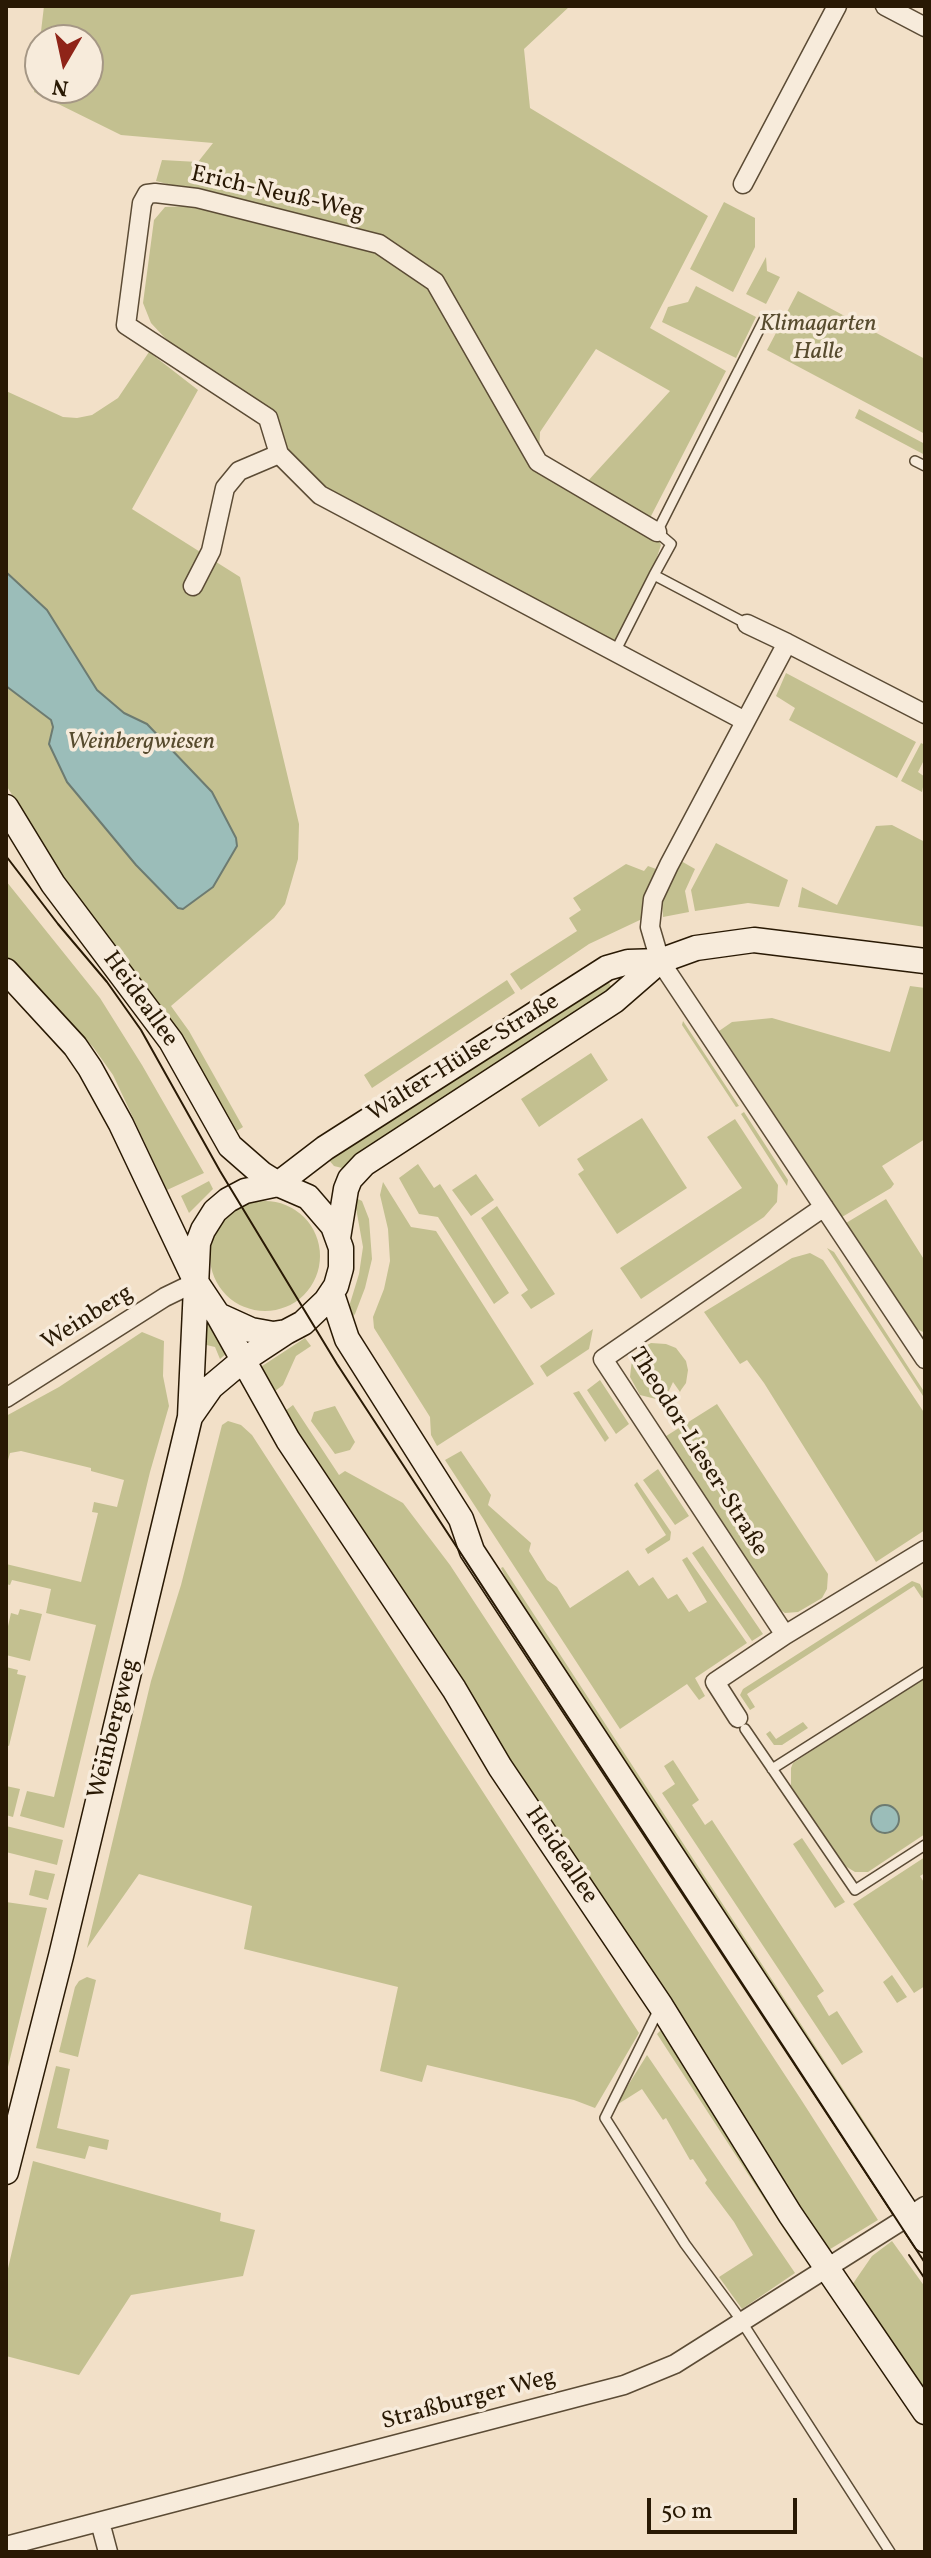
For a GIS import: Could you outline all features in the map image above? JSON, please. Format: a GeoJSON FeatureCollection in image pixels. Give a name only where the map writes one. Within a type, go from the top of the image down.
{"type":"FeatureCollection","features":[{"type":"Feature","properties":{"kind":"main road","name":"Heideallee"},"geometry":{"type":"LineString","coordinates":[[6,807],[53,884],[171,1041],[230,1146],[278,1184]]}},
{"type":"Feature","properties":{"kind":"main road","name":"Walter-Hülse-Straße"},"geometry":{"type":"LineString","coordinates":[[278,1184],[338,1139],[607,968],[628,962],[660,961],[696,948],[754,940],[925,961]]}},
{"type":"Feature","properties":{"kind":"main road","name":"Walter-Hülse-Straße"},"geometry":{"type":"LineString","coordinates":[[338,1238],[346,1189],[364,1164],[614,1001],[660,961]]}},
{"type":"Feature","properties":{"kind":"main road"},"geometry":{"type":"LineString","coordinates":[[6,971],[75,1046],[90,1068],[121,1124],[196,1282],[218,1315],[262,1333],[286,1332]]}},
{"type":"Feature","properties":{"kind":"main road"},"geometry":{"type":"LineString","coordinates":[[190,1417],[211,1387],[242,1361],[309,1318],[332,1294],[341,1268],[341,1248],[326,1216],[308,1197],[278,1184],[245,1191],[228,1200],[208,1220],[198,1243],[196,1282]]}},
{"type":"Feature","properties":{"kind":"main road","name":"Weinbergweg"},"geometry":{"type":"LineString","coordinates":[[8,2156],[61,1956],[190,1417],[196,1282]]}},
{"type":"Feature","properties":{"kind":"main road"},"geometry":{"type":"LineString","coordinates":[[332,1294],[347,1339],[461,1519],[472,1551],[917,2212],[925,2240]]}},
{"type":"Feature","properties":{"kind":"main road","name":"Heideallee"},"geometry":{"type":"LineString","coordinates":[[218,1315],[288,1440],[454,1689],[500,1767],[661,2006],[790,2214],[925,2412]]}},
{"type":"Feature","properties":{"kind":"street"},"geometry":{"type":"LineString","coordinates":[[743,184],[837,6]]}},
{"type":"Feature","properties":{"kind":"street"},"geometry":{"type":"LineString","coordinates":[[885,6],[925,27]]}},
{"type":"Feature","properties":{"kind":"street","name":"Erich-Neuß-Weg"},"geometry":{"type":"LineString","coordinates":[[657,532],[538,462],[435,282],[379,244],[197,198],[147,194],[142,203],[126,325],[268,418],[279,454],[320,495],[745,721]]}},
{"type":"Feature","properties":{"kind":"street"},"geometry":{"type":"LineString","coordinates":[[193,586],[211,551],[225,488],[239,471],[279,454]]}},
{"type":"Feature","properties":{"kind":"street"},"geometry":{"type":"LineString","coordinates":[[747,624],[925,714]]}},
{"type":"Feature","properties":{"kind":"street"},"geometry":{"type":"LineString","coordinates":[[787,643],[653,899],[650,927],[660,961],[925,1359]]}},
{"type":"Feature","properties":{"kind":"street","name":"Theodor-Lieser-Straße"},"geometry":{"type":"LineString","coordinates":[[785,1635],[603,1359],[824,1207]]}},
{"type":"Feature","properties":{"kind":"street","name":"Weinberg"},"geometry":{"type":"LineString","coordinates":[[6,1398],[165,1297],[196,1282]]}},
{"type":"Feature","properties":{"kind":"street"},"geometry":{"type":"LineString","coordinates":[[741,1724],[715,1682],[785,1635],[923,1556]]}},
{"type":"Feature","properties":{"kind":"street","name":"Straßburger Weg"},"geometry":{"type":"LineString","coordinates":[[6,2546],[624,2385],[675,2364],[917,2212]]}},
{"type":"Feature","properties":{"kind":"street"},"geometry":{"type":"LineString","coordinates":[[100,2522],[108,2552]]}},
{"type":"Feature","properties":{"kind":"lane"},"geometry":{"type":"LineString","coordinates":[[615,652],[671,544],[657,532],[765,318]]}},
{"type":"Feature","properties":{"kind":"lane"},"geometry":{"type":"LineString","coordinates":[[915,461],[925,466]]}},
{"type":"Feature","properties":{"kind":"lane"},"geometry":{"type":"LineString","coordinates":[[654,575],[747,624]]}},
{"type":"Feature","properties":{"kind":"lane"},"geometry":{"type":"LineString","coordinates":[[772,1769],[925,1672]]}},
{"type":"Feature","properties":{"kind":"lane"},"geometry":{"type":"LineString","coordinates":[[741,1724],[855,1890],[925,1845]]}},
{"type":"Feature","properties":{"kind":"lane"},"geometry":{"type":"LineString","coordinates":[[661,2006],[605,2118],[685,2244],[743,2323],[890,2552]]}},
{"type":"Feature","properties":{"kind":"green space"},"geometry":{"type":"Polygon","coordinates":[[[44,6],[570,6],[524,49],[530,108],[708,216],[650,328],[726,371],[650,518],[586,483],[670,391],[596,349],[540,432],[539,456],[439,282],[388,243],[156,181],[162,160],[198,162],[213,143],[121,135],[58,104],[104,104],[104,24],[42,24],[44,6]]]}},
{"type":"Feature","properties":{"kind":"green space"},"geometry":{"type":"Polygon","coordinates":[[[724,202],[755,218],[755,247],[733,292],[690,269],[724,202]]]}},
{"type":"Feature","properties":{"kind":"green space"},"geometry":{"type":"Polygon","coordinates":[[[192,206],[371,247],[429,288],[530,463],[657,537],[661,545],[654,566],[612,645],[322,491],[283,451],[270,416],[180,352],[164,337],[151,323],[143,303],[154,220],[165,207],[192,206]]]}},
{"type":"Feature","properties":{"kind":"green space"},"geometry":{"type":"Polygon","coordinates":[[[766,257],[767,271],[780,277],[766,304],[746,294],[766,257]]]}},
{"type":"Feature","properties":{"kind":"green space"},"geometry":{"type":"Polygon","coordinates":[[[696,286],[756,317],[736,358],[662,322],[668,307],[688,302],[696,286]]]}},
{"type":"Feature","properties":{"kind":"green space","name":"Klimagarten Halle"},"geometry":{"type":"Polygon","coordinates":[[[798,291],[925,359],[925,434],[767,350],[798,291]]]}},
{"type":"Feature","properties":{"kind":"green space","name":"Weinbergwiesen"},"geometry":{"type":"Polygon","coordinates":[[[149,352],[198,390],[132,509],[240,577],[299,824],[298,859],[285,904],[274,918],[171,1006],[189,1031],[243,1127],[235,1132],[168,1014],[124,963],[72,891],[6,785],[6,391],[63,417],[92,415],[118,398],[149,352]]]}},
{"type":"Feature","properties":{"kind":"green space"},"geometry":{"type":"Polygon","coordinates":[[[859,409],[925,444],[925,455],[855,418],[859,409]]]}},
{"type":"Feature","properties":{"kind":"green space"},"geometry":{"type":"Polygon","coordinates":[[[786,673],[916,742],[897,778],[789,720],[795,708],[776,696],[786,673]]]}},
{"type":"Feature","properties":{"kind":"green space"},"geometry":{"type":"Polygon","coordinates":[[[921,743],[925,745],[925,758],[918,772],[925,777],[922,792],[901,781],[921,743]]]}},
{"type":"Feature","properties":{"kind":"green space"},"geometry":{"type":"Polygon","coordinates":[[[892,825],[925,842],[925,927],[798,907],[802,887],[837,905],[876,826],[892,825]]]}},
{"type":"Feature","properties":{"kind":"green space"},"geometry":{"type":"Polygon","coordinates":[[[716,843],[788,880],[779,907],[748,903],[695,911],[691,890],[716,843]]]}},
{"type":"Feature","properties":{"kind":"green space"},"geometry":{"type":"Polygon","coordinates":[[[681,861],[695,869],[685,891],[689,912],[663,917],[662,901],[681,861]]]}},
{"type":"Feature","properties":{"kind":"green space"},"geometry":{"type":"Polygon","coordinates":[[[626,864],[644,871],[648,866],[656,869],[647,891],[642,919],[589,944],[521,990],[510,974],[577,931],[569,918],[581,910],[573,898],[626,864]]]}},
{"type":"Feature","properties":{"kind":"green space"},"geometry":{"type":"Polygon","coordinates":[[[6,881],[100,998],[204,1173],[167,1190],[113,1075],[93,1047],[6,960],[6,881]]]}},
{"type":"Feature","properties":{"kind":"green space"},"geometry":{"type":"Polygon","coordinates":[[[607,978],[613,991],[346,1169],[334,1166],[328,1159],[607,978]]]}},
{"type":"Feature","properties":{"kind":"green space"},"geometry":{"type":"Polygon","coordinates":[[[507,980],[515,993],[372,1088],[364,1075],[507,980]]]}},
{"type":"Feature","properties":{"kind":"green space"},"geometry":{"type":"Polygon","coordinates":[[[910,986],[925,988],[925,1139],[882,1166],[894,1184],[891,1188],[842,1217],[719,1031],[732,1022],[772,1018],[890,1052],[910,986]]]}},
{"type":"Feature","properties":{"kind":"green space"},"geometry":{"type":"Polygon","coordinates":[[[683,1021],[739,1106],[736,1107],[682,1025],[683,1021]]]}},
{"type":"Feature","properties":{"kind":"green space"},"geometry":{"type":"Polygon","coordinates":[[[591,1053],[608,1080],[539,1127],[521,1099],[591,1053]]]}},
{"type":"Feature","properties":{"kind":"green space"},"geometry":{"type":"Polygon","coordinates":[[[532,1063],[537,1068],[388,1162],[532,1063]]]}},
{"type":"Feature","properties":{"kind":"green space"},"geometry":{"type":"Polygon","coordinates":[[[744,1112],[788,1180],[787,1186],[741,1114],[744,1112]]]}},
{"type":"Feature","properties":{"kind":"green space"},"geometry":{"type":"Polygon","coordinates":[[[642,1118],[687,1188],[617,1234],[578,1174],[584,1170],[577,1159],[642,1118]]]}},
{"type":"Feature","properties":{"kind":"green space"},"geometry":{"type":"Polygon","coordinates":[[[735,1119],[778,1185],[777,1202],[764,1217],[641,1299],[620,1268],[742,1188],[707,1137],[735,1119]]]}},
{"type":"Feature","properties":{"kind":"green space"},"geometry":{"type":"Polygon","coordinates":[[[418,1164],[434,1188],[440,1184],[509,1293],[494,1304],[438,1217],[419,1214],[399,1178],[418,1164]]]}},
{"type":"Feature","properties":{"kind":"green space"},"geometry":{"type":"Polygon","coordinates":[[[476,1174],[494,1200],[471,1216],[452,1190],[476,1174]]]}},
{"type":"Feature","properties":{"kind":"green space"},"geometry":{"type":"Polygon","coordinates":[[[209,1181],[213,1189],[189,1213],[181,1196],[209,1181]]]}},
{"type":"Feature","properties":{"kind":"green space"},"geometry":{"type":"Polygon","coordinates":[[[383,1182],[411,1227],[436,1231],[534,1384],[437,1446],[431,1435],[430,1417],[374,1328],[373,1317],[390,1261],[388,1229],[380,1195],[383,1182]]]}},
{"type":"Feature","properties":{"kind":"green space"},"geometry":{"type":"Polygon","coordinates":[[[354,1197],[362,1201],[369,1219],[372,1259],[365,1288],[355,1314],[348,1322],[363,1247],[354,1197]]]}},
{"type":"Feature","properties":{"kind":"green space"},"geometry":{"type":"Polygon","coordinates":[[[886,1199],[925,1261],[925,1333],[913,1327],[846,1223],[886,1199]]]}},
{"type":"Feature","properties":{"kind":"green space"},"geometry":{"type":"Polygon","coordinates":[[[265,1201],[286,1205],[304,1217],[316,1235],[320,1256],[316,1277],[304,1295],[286,1307],[265,1311],[244,1307],[226,1295],[214,1277],[210,1256],[214,1235],[226,1217],[244,1205],[265,1201]]]}},
{"type":"Feature","properties":{"kind":"green space"},"geometry":{"type":"Polygon","coordinates":[[[497,1206],[555,1294],[531,1309],[521,1295],[528,1290],[481,1218],[497,1206]]]}},
{"type":"Feature","properties":{"kind":"green space"},"geometry":{"type":"Polygon","coordinates":[[[827,1248],[834,1252],[925,1393],[925,1399],[827,1248]]]}},
{"type":"Feature","properties":{"kind":"green space"},"geometry":{"type":"Polygon","coordinates":[[[810,1253],[823,1260],[925,1414],[925,1530],[876,1562],[764,1383],[747,1360],[740,1364],[704,1312],[792,1258],[810,1253]]]}},
{"type":"Feature","properties":{"kind":"green space"},"geometry":{"type":"Polygon","coordinates":[[[203,1312],[227,1353],[220,1359],[215,1347],[198,1343],[203,1312]]]}},
{"type":"Feature","properties":{"kind":"green space"},"geometry":{"type":"Polygon","coordinates":[[[593,1329],[589,1349],[547,1377],[540,1366],[593,1329]]]}},
{"type":"Feature","properties":{"kind":"green space"},"geometry":{"type":"Polygon","coordinates":[[[142,1332],[164,1341],[163,1376],[169,1406],[150,1472],[64,1828],[20,1816],[27,1791],[54,1797],[96,1625],[46,1613],[51,1589],[12,1580],[10,1585],[6,1584],[6,1564],[81,1582],[98,1513],[92,1512],[94,1502],[117,1507],[124,1480],[91,1471],[91,1468],[21,1451],[10,1453],[6,1468],[6,1416],[59,1387],[142,1332]]]}},
{"type":"Feature","properties":{"kind":"green space"},"geometry":{"type":"Polygon","coordinates":[[[305,1338],[311,1346],[296,1356],[283,1385],[270,1395],[256,1370],[305,1338]]]}},
{"type":"Feature","properties":{"kind":"green space"},"geometry":{"type":"Polygon","coordinates":[[[651,1343],[676,1348],[686,1361],[686,1383],[680,1392],[673,1382],[668,1393],[671,1399],[664,1401],[640,1395],[630,1377],[632,1359],[641,1348],[651,1343]]]}},
{"type":"Feature","properties":{"kind":"green space"},"geometry":{"type":"Polygon","coordinates":[[[600,1380],[629,1424],[616,1434],[587,1390],[600,1380]]]}},
{"type":"Feature","properties":{"kind":"green space"},"geometry":{"type":"Polygon","coordinates":[[[579,1391],[609,1438],[605,1442],[573,1393],[579,1391]]]}},
{"type":"Feature","properties":{"kind":"green space"},"geometry":{"type":"Polygon","coordinates":[[[717,1404],[828,1574],[827,1589],[822,1598],[798,1612],[785,1613],[774,1606],[663,1438],[717,1404]]]}},
{"type":"Feature","properties":{"kind":"green space"},"geometry":{"type":"Polygon","coordinates":[[[293,1405],[339,1475],[345,1471],[403,1503],[450,1565],[878,2220],[827,2251],[281,1414],[293,1405]]]}},
{"type":"Feature","properties":{"kind":"green space"},"geometry":{"type":"Polygon","coordinates":[[[335,1406],[355,1442],[350,1450],[335,1454],[311,1421],[314,1412],[335,1406]]]}},
{"type":"Feature","properties":{"kind":"green space"},"geometry":{"type":"Polygon","coordinates":[[[228,1421],[241,1425],[252,1435],[639,2033],[595,2108],[574,2100],[427,2065],[422,2082],[380,2071],[398,1987],[244,1949],[252,1906],[139,1874],[87,1948],[151,1681],[181,1585],[222,1425],[228,1421]]]}},
{"type":"Feature","properties":{"kind":"green space"},"geometry":{"type":"Polygon","coordinates":[[[461,1451],[491,1495],[488,1505],[531,1543],[529,1551],[570,1608],[628,1570],[639,1586],[653,1577],[668,1599],[677,1594],[689,1612],[707,1602],[682,1560],[687,1557],[747,1643],[695,1678],[705,1696],[699,1700],[687,1684],[620,1729],[445,1460],[461,1451]]]}},
{"type":"Feature","properties":{"kind":"green space"},"geometry":{"type":"Polygon","coordinates":[[[658,1469],[689,1516],[675,1525],[643,1480],[658,1469]]]}},
{"type":"Feature","properties":{"kind":"green space"},"geometry":{"type":"Polygon","coordinates":[[[637,1482],[671,1532],[670,1540],[648,1554],[645,1549],[666,1535],[634,1485],[637,1482]]]}},
{"type":"Feature","properties":{"kind":"green space"},"geometry":{"type":"Polygon","coordinates":[[[703,1546],[763,1634],[752,1641],[692,1553],[703,1546]]]}},
{"type":"Feature","properties":{"kind":"green space"},"geometry":{"type":"Polygon","coordinates":[[[503,1567],[879,2144],[877,2146],[869,2139],[511,1589],[503,1567]]]}},
{"type":"Feature","properties":{"kind":"green space"},"geometry":{"type":"Polygon","coordinates":[[[912,1581],[920,1584],[925,1596],[922,1598],[914,1586],[747,1694],[755,1707],[750,1710],[740,1695],[743,1689],[912,1581]]]}},
{"type":"Feature","properties":{"kind":"green space"},"geometry":{"type":"Polygon","coordinates":[[[20,1609],[42,1614],[30,1661],[6,1655],[11,1613],[18,1615],[20,1609]]]}},
{"type":"Feature","properties":{"kind":"green space"},"geometry":{"type":"Polygon","coordinates":[[[6,1667],[26,1676],[9,1746],[6,1745],[6,1667]]]}},
{"type":"Feature","properties":{"kind":"green space"},"geometry":{"type":"Polygon","coordinates":[[[925,1676],[925,1834],[868,1872],[855,1872],[842,1864],[791,1786],[791,1768],[793,1763],[925,1676]]]}},
{"type":"Feature","properties":{"kind":"green space"},"geometry":{"type":"Polygon","coordinates":[[[803,1722],[808,1728],[782,1745],[774,1745],[766,1734],[770,1731],[776,1739],[803,1722]]]}},
{"type":"Feature","properties":{"kind":"green space"},"geometry":{"type":"Polygon","coordinates":[[[673,1760],[699,1800],[692,1805],[705,1825],[712,1820],[824,1991],[817,1996],[829,2016],[837,2011],[863,2052],[842,2065],[662,1793],[675,1784],[664,1766],[673,1760]]]}},
{"type":"Feature","properties":{"kind":"green space"},"geometry":{"type":"Polygon","coordinates":[[[6,1786],[20,1789],[13,1817],[6,1815],[6,1786]]]}},
{"type":"Feature","properties":{"kind":"green space"},"geometry":{"type":"Polygon","coordinates":[[[6,1826],[63,1840],[57,1865],[6,1852],[6,1826]]]}},
{"type":"Feature","properties":{"kind":"green space"},"geometry":{"type":"Polygon","coordinates":[[[802,1838],[845,1902],[835,1908],[793,1844],[802,1838]]]}},
{"type":"Feature","properties":{"kind":"green space"},"geometry":{"type":"Polygon","coordinates":[[[925,1857],[925,1873],[920,1876],[925,1884],[925,1986],[914,1993],[853,1904],[925,1857]]]}},
{"type":"Feature","properties":{"kind":"green space"},"geometry":{"type":"Polygon","coordinates":[[[35,1870],[55,1874],[48,1900],[29,1895],[35,1870]]]}},
{"type":"Feature","properties":{"kind":"green space"},"geometry":{"type":"Polygon","coordinates":[[[6,1902],[47,1908],[6,2075],[6,1902]]]}},
{"type":"Feature","properties":{"kind":"green space"},"geometry":{"type":"Polygon","coordinates":[[[892,1975],[907,1997],[897,2003],[883,1982],[892,1975]]]}},
{"type":"Feature","properties":{"kind":"green space"},"geometry":{"type":"Polygon","coordinates":[[[87,1977],[96,1980],[78,2057],[59,2052],[75,1987],[87,1977]]]}},
{"type":"Feature","properties":{"kind":"green space"},"geometry":{"type":"Polygon","coordinates":[[[661,2030],[803,2248],[798,2251],[657,2034],[661,2030]]]}},
{"type":"Feature","properties":{"kind":"green space"},"geometry":{"type":"Polygon","coordinates":[[[647,2055],[795,2273],[742,2309],[719,2277],[753,2255],[734,2222],[705,2183],[707,2180],[693,2159],[690,2160],[666,2118],[663,2120],[642,2089],[615,2106],[647,2055]]]}},
{"type":"Feature","properties":{"kind":"green space"},"geometry":{"type":"Polygon","coordinates":[[[56,2066],[70,2069],[57,2128],[109,2140],[107,2150],[89,2146],[85,2159],[36,2148],[56,2066]]]}},
{"type":"Feature","properties":{"kind":"green space"},"geometry":{"type":"Polygon","coordinates":[[[33,2161],[221,2213],[220,2221],[255,2230],[243,2276],[131,2295],[79,2375],[6,2356],[6,2277],[33,2161]]]}},
{"type":"Feature","properties":{"kind":"green space"},"geometry":{"type":"Polygon","coordinates":[[[892,2241],[925,2287],[925,2399],[852,2285],[872,2256],[892,2241]]]}},
{"type":"Feature","properties":{"kind":"water"},"geometry":{"type":"Polygon","coordinates":[[[6,572],[47,610],[97,690],[124,713],[147,724],[212,792],[236,838],[237,846],[213,887],[183,909],[178,908],[136,865],[67,782],[49,744],[53,727],[51,720],[6,686],[6,572]]]}},
{"type":"Feature","properties":{"kind":"water"},"geometry":{"type":"Polygon","coordinates":[[[885,1805],[895,1809],[899,1819],[895,1829],[885,1833],[875,1829],[871,1819],[875,1809],[885,1805]]]}},
{"type":"Feature","properties":{"kind":"tram line"},"geometry":{"type":"LineString","coordinates":[[6,856],[107,982],[141,1030],[220,1171],[337,1364],[925,2263]]}},
{"type":"Feature","properties":{"kind":"tram line"},"geometry":{"type":"LineString","coordinates":[[909,2255],[925,2279]]}}]}
